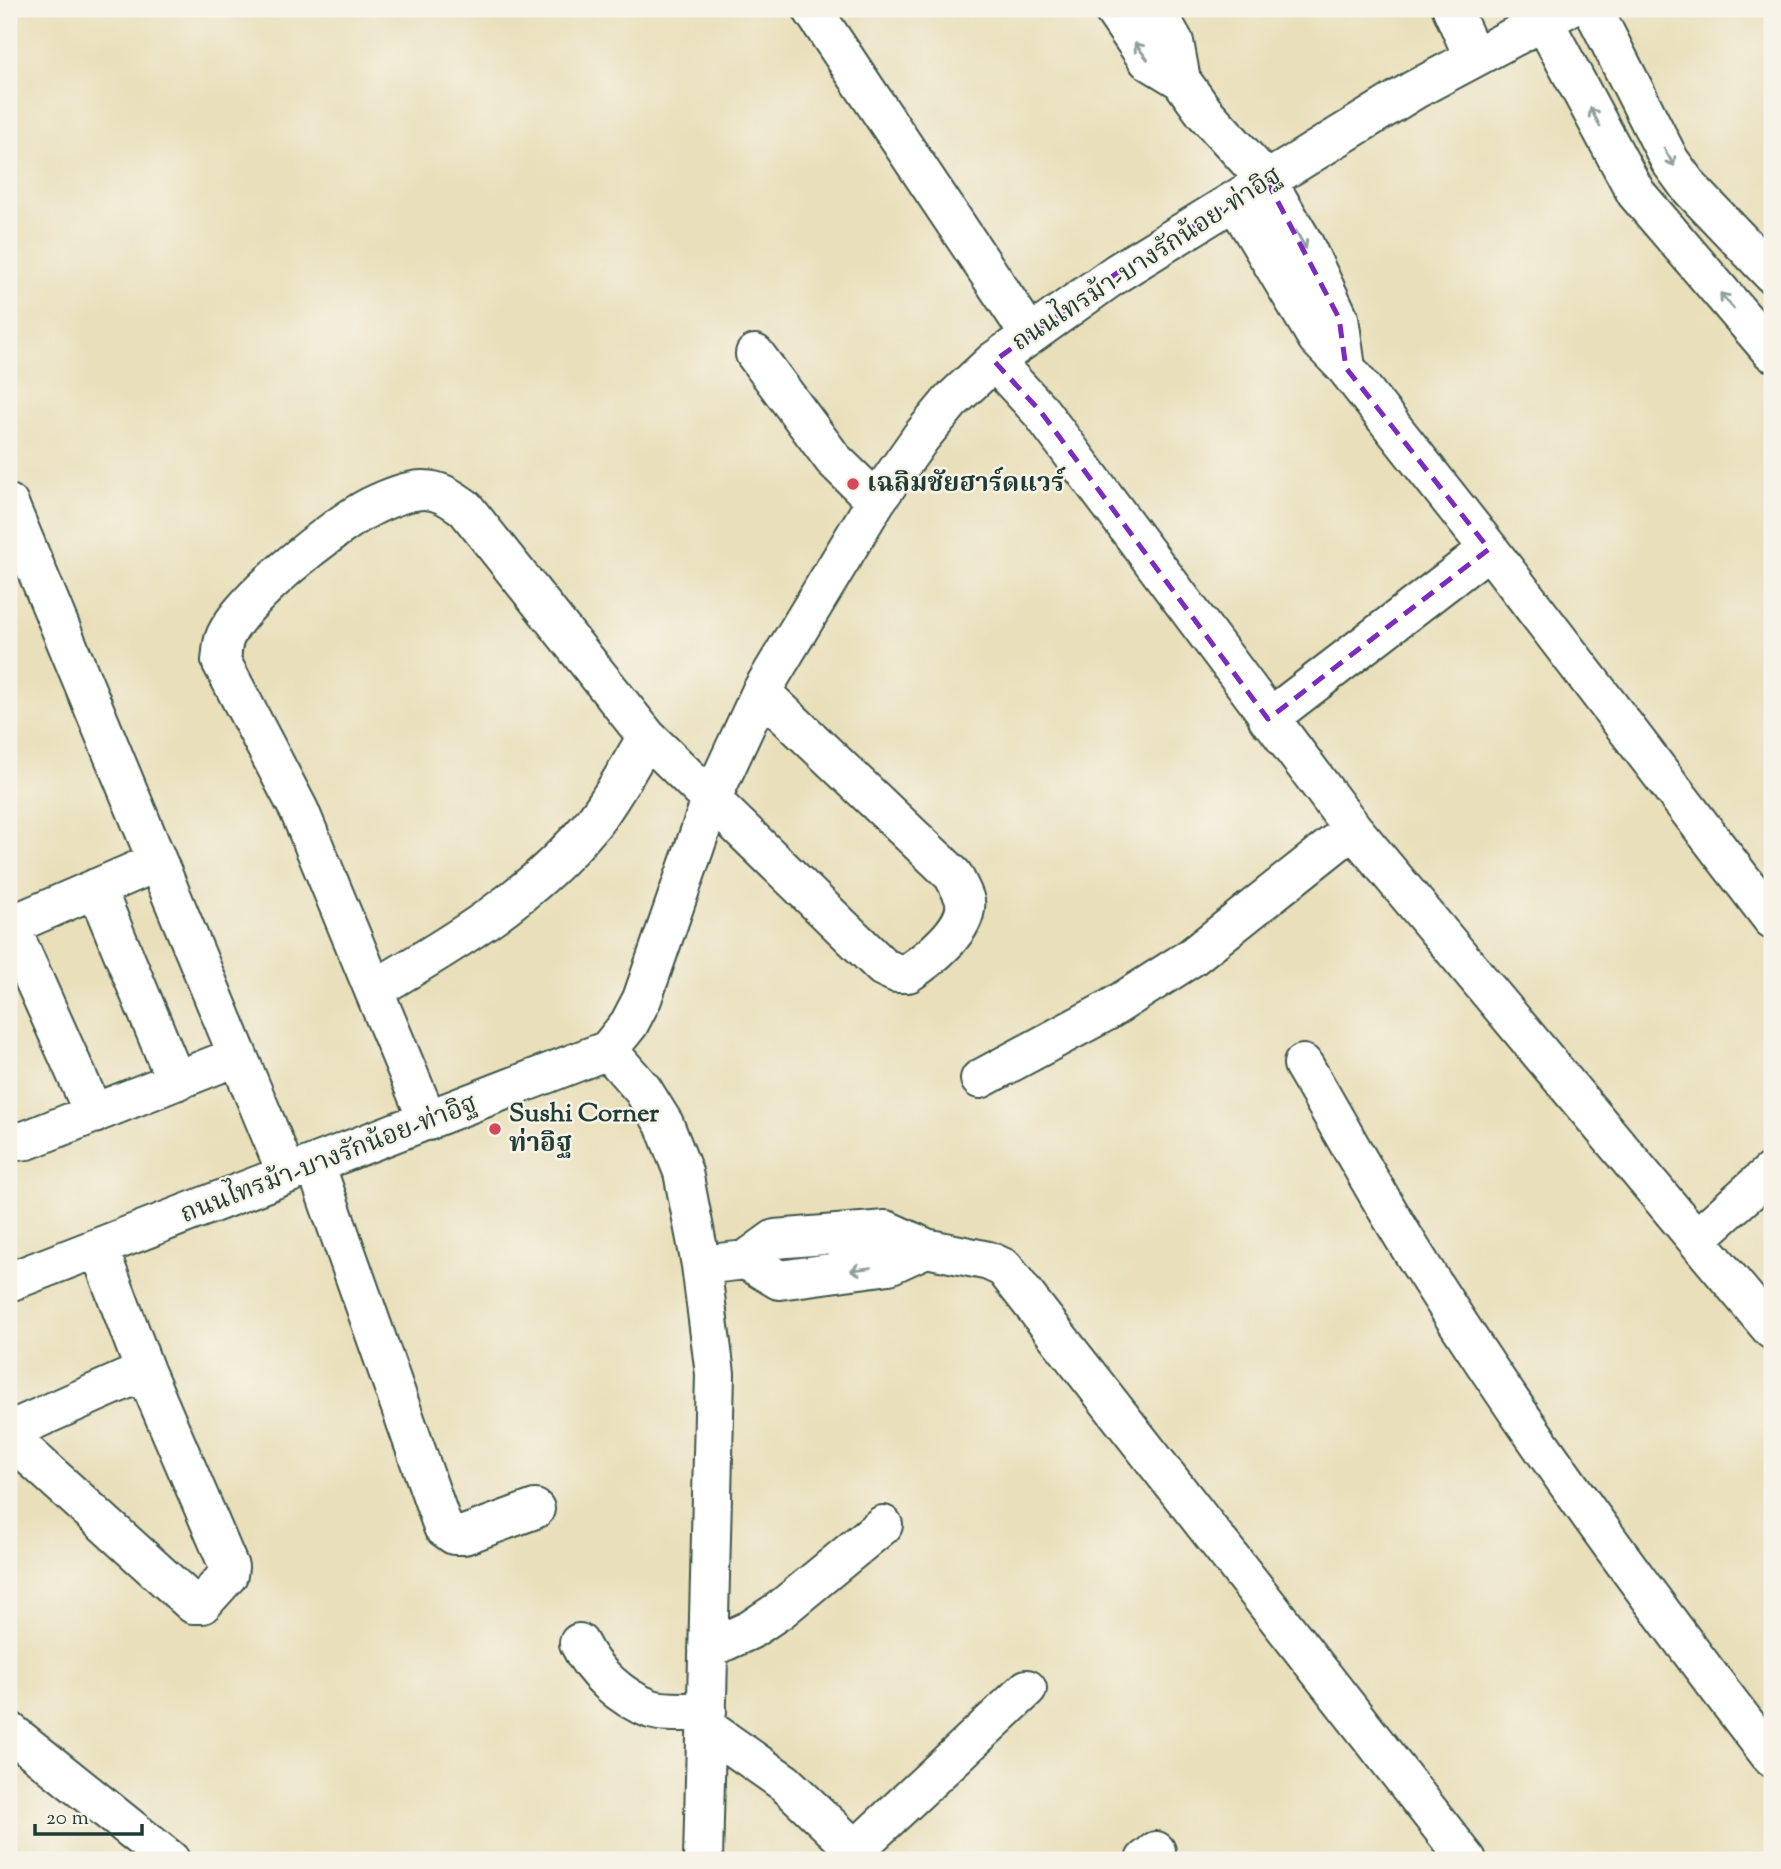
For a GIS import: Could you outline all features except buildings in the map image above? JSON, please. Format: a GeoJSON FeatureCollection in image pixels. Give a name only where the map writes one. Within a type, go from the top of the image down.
{"type":"FeatureCollection","features":[{"type":"Feature","properties":{"kind":"street"},"geometry":{"type":"LineString","coordinates":[[812,9],[1030,335]]}},
{"type":"Feature","properties":{"kind":"street"},"geometry":{"type":"LineString","coordinates":[[1113,9],[1148,60],[1181,80],[1204,112],[1267,181],[1304,244],[1339,318],[1346,368]]}},
{"type":"Feature","properties":{"kind":"street"},"geometry":{"type":"LineString","coordinates":[[1156,9],[1174,42],[1181,80]]}},
{"type":"Feature","properties":{"kind":"street"},"geometry":{"type":"LineString","coordinates":[[1452,9],[1474,58]]}},
{"type":"Feature","properties":{"kind":"street"},"geometry":{"type":"LineString","coordinates":[[1593,9],[1670,161],[1689,187],[1772,274]]}},
{"type":"Feature","properties":{"kind":"street"},"geometry":{"type":"LineString","coordinates":[[1554,15],[1636,193],[1651,214],[1772,352]]}},
{"type":"Feature","properties":{"kind":"street","name":"ถนนไทรม้า-บางรักน้อย-ท่าอิฐ"},"geometry":{"type":"LineString","coordinates":[[9,1282],[608,1051],[629,1024],[642,999],[711,800],[761,692],[876,501],[921,437],[951,401],[994,361],[1117,273],[1414,90],[1554,15]]}},
{"type":"Feature","properties":{"kind":"street"},"geometry":{"type":"LineString","coordinates":[[1235,201],[1317,338],[1346,368],[1489,548],[1772,919]]}},
{"type":"Feature","properties":{"kind":"street"},"geometry":{"type":"LineString","coordinates":[[755,354],[833,459],[876,501]]}},
{"type":"Feature","properties":{"kind":"street"},"geometry":{"type":"LineString","coordinates":[[994,361],[1041,412],[1268,719],[1353,829],[1772,1330]]}},
{"type":"Feature","properties":{"kind":"street"},"geometry":{"type":"LineString","coordinates":[[428,1121],[299,810],[221,661],[224,639],[247,605],[306,553],[369,507],[404,493],[424,490],[444,494],[466,508],[647,737],[890,970],[908,973],[925,962],[950,938],[964,913],[965,900],[953,876],[761,692]]}},
{"type":"Feature","properties":{"kind":"street"},"geometry":{"type":"LineString","coordinates":[[9,504],[238,1056],[301,1169],[443,1527],[454,1535],[464,1535],[535,1509]]}},
{"type":"Feature","properties":{"kind":"street"},"geometry":{"type":"LineString","coordinates":[[1268,719],[1489,548]]}},
{"type":"Feature","properties":{"kind":"street"},"geometry":{"type":"LineString","coordinates":[[375,989],[484,923],[535,883],[592,823],[647,737]]}},
{"type":"Feature","properties":{"kind":"street"},"geometry":{"type":"LineString","coordinates":[[980,1079],[1107,1011],[1192,957],[1353,829]]}},
{"type":"Feature","properties":{"kind":"street"},"geometry":{"type":"LineString","coordinates":[[94,1114],[9,926],[157,862]]}},
{"type":"Feature","properties":{"kind":"street"},"geometry":{"type":"LineString","coordinates":[[96,888],[176,1081]]}},
{"type":"Feature","properties":{"kind":"street"},"geometry":{"type":"LineString","coordinates":[[608,1051],[643,1090],[664,1124],[683,1172],[701,1265],[715,1374],[703,1860]]}},
{"type":"Feature","properties":{"kind":"street"},"geometry":{"type":"LineString","coordinates":[[9,1142],[27,1140],[238,1056]]}},
{"type":"Feature","properties":{"kind":"street"},"geometry":{"type":"LineString","coordinates":[[1303,1063],[1424,1269],[1580,1503],[1635,1580],[1772,1758]]}},
{"type":"Feature","properties":{"kind":"street"},"geometry":{"type":"LineString","coordinates":[[1696,1239],[1772,1171]]}},
{"type":"Feature","properties":{"kind":"street"},"geometry":{"type":"LineString","coordinates":[[701,1265],[746,1260],[775,1239],[886,1230],[926,1248],[989,1261],[1004,1268],[1467,1860]]}},
{"type":"Feature","properties":{"kind":"street"},"geometry":{"type":"LineString","coordinates":[[9,1437],[193,1604],[202,1604],[228,1575],[229,1567],[145,1371],[99,1249]]}},
{"type":"Feature","properties":{"kind":"street"},"geometry":{"type":"LineString","coordinates":[[9,1431],[145,1371]]}},
{"type":"Feature","properties":{"kind":"street"},"geometry":{"type":"LineString","coordinates":[[708,1649],[750,1630],[780,1610],[883,1525]]}},
{"type":"Feature","properties":{"kind":"street"},"geometry":{"type":"LineString","coordinates":[[579,1643],[587,1660],[617,1690],[653,1710],[707,1720],[785,1783],[861,1855],[1027,1689]]}},
{"type":"Feature","properties":{"kind":"street"},"geometry":{"type":"LineString","coordinates":[[9,1731],[170,1860]]}},
{"type":"Feature","properties":{"kind":"highlighted area"},"geometry":{"type":"Polygon","coordinates":[[[1267,181],[1339,318],[1346,368],[1489,549],[1268,719],[1041,412],[994,361],[1117,273],[1267,181]]]}},
{"type":"Feature","properties":{"kind":"place","name":"เฉลิมชัยฮาร์ดแวร์"},"geometry":{"type":"Point","coordinates":[853,484]}},
{"type":"Feature","properties":{"kind":"place","name":"Sushi Corner ท่าอิฐ"},"geometry":{"type":"Point","coordinates":[495,1129]}}]}
